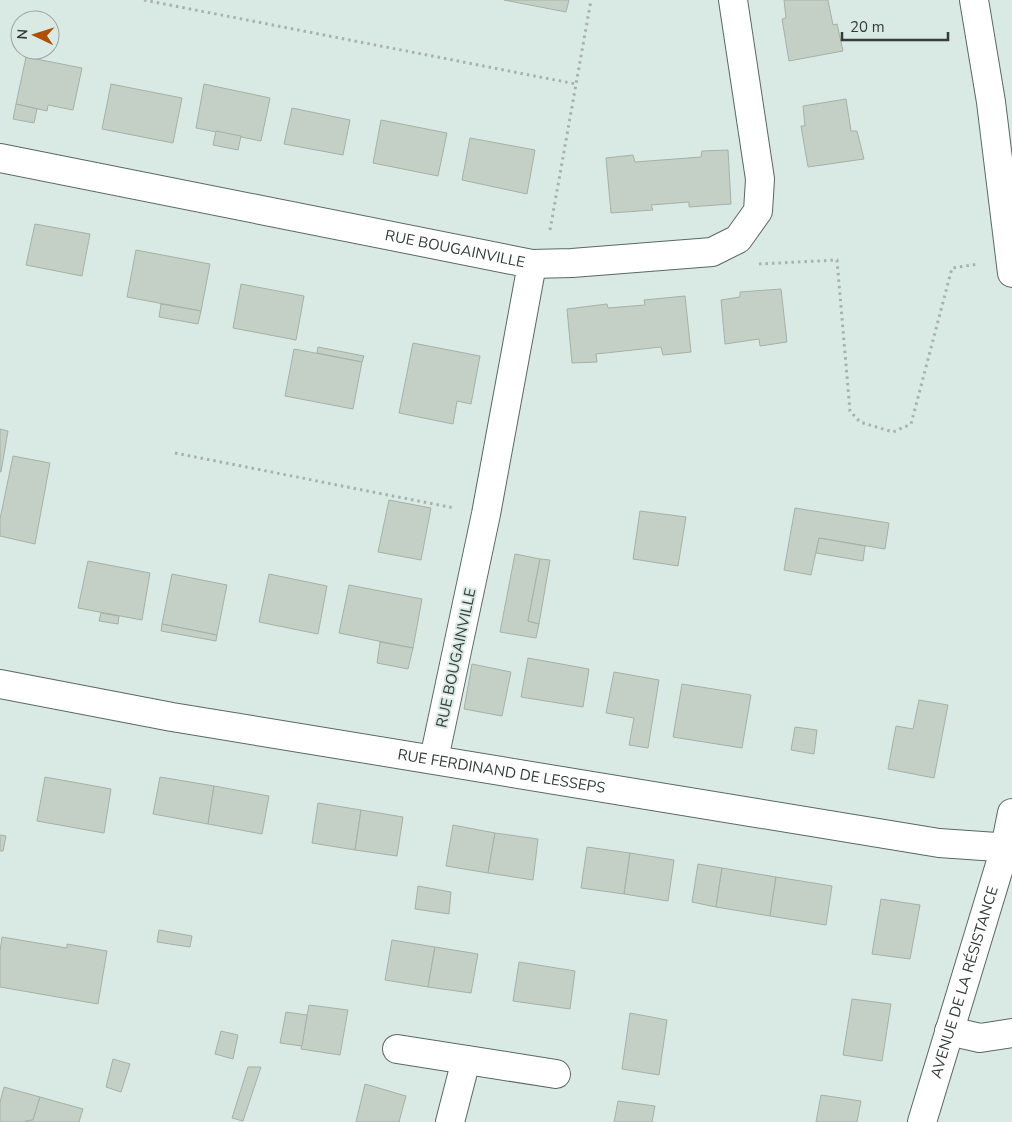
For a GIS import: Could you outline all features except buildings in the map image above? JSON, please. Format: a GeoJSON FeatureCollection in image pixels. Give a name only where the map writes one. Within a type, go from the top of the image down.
{"type":"FeatureCollection","features":[{"type":"Feature","properties":{"kind":"street"},"geometry":{"type":"LineString","coordinates":[[532,264],[572,263],[712,252],[738,239],[758,211],[760,180],[733,0]]}},
{"type":"Feature","properties":{"kind":"street"},"geometry":{"type":"LineString","coordinates":[[974,0],[991,102],[1012,273]]}},
{"type":"Feature","properties":{"kind":"street","name":"RUE BOUGAINVILLE"},"geometry":{"type":"LineString","coordinates":[[0,158],[532,264],[486,514],[434,760]]}},
{"type":"Feature","properties":{"kind":"street","name":"RUE FERDINAND DE LESSEPS"},"geometry":{"type":"LineString","coordinates":[[0,684],[172,717],[939,843],[1008,848]]}},
{"type":"Feature","properties":{"kind":"street","name":"AVENUE DE LA RÉSISTANCE"},"geometry":{"type":"LineString","coordinates":[[922,1122],[1008,848],[1012,813]]}},
{"type":"Feature","properties":{"kind":"street"},"geometry":{"type":"LineString","coordinates":[[949,1031],[980,1038],[1012,1034]]}},
{"type":"Feature","properties":{"kind":"street"},"geometry":{"type":"LineString","coordinates":[[397,1049],[556,1074]]}},
{"type":"Feature","properties":{"kind":"street"},"geometry":{"type":"LineString","coordinates":[[450,1122],[466,1060]]}},
{"type":"Feature","properties":{"kind":"path"},"geometry":{"type":"LineString","coordinates":[[144,0],[576,84]]}},
{"type":"Feature","properties":{"kind":"path"},"geometry":{"type":"LineString","coordinates":[[532,264],[549,236],[592,0]]}},
{"type":"Feature","properties":{"kind":"path"},"geometry":{"type":"LineString","coordinates":[[738,239],[753,265],[837,260],[850,411],[860,422],[893,432],[911,424],[952,268],[979,264]]}},
{"type":"Feature","properties":{"kind":"path"},"geometry":{"type":"LineString","coordinates":[[175,453],[486,514]]}}]}
